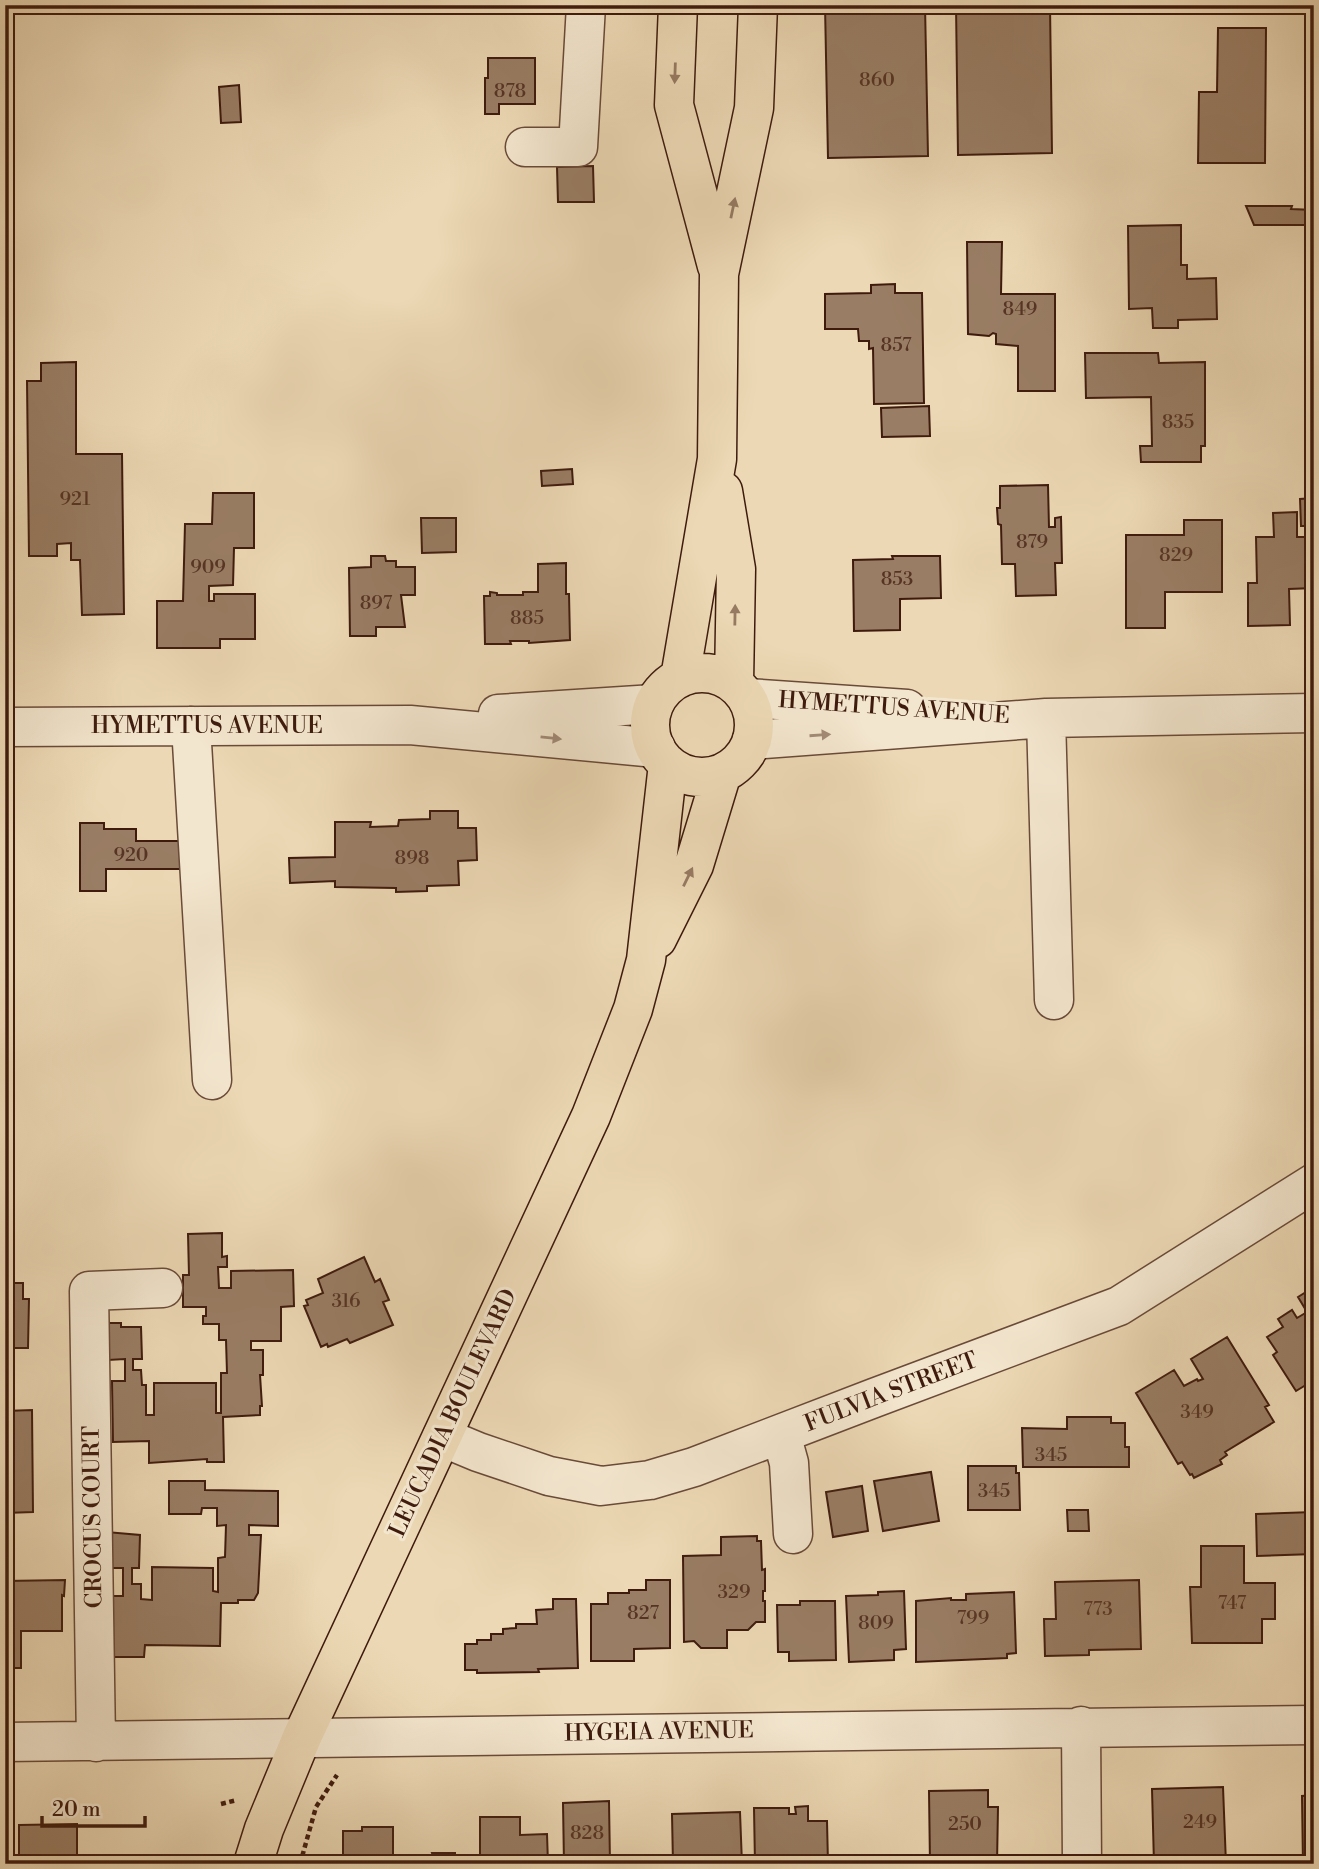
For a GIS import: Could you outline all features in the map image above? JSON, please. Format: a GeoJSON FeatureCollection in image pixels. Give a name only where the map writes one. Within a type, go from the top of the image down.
{"type":"FeatureCollection","features":[{"type":"Feature","properties":{"kind":"main road"},"geometry":{"type":"LineString","coordinates":[[678,5],[674,105],[719,274]]}},
{"type":"Feature","properties":{"kind":"main road"},"geometry":{"type":"LineString","coordinates":[[741,691],[736,569],[717,459],[719,274],[754,108],[758,5]]}},
{"type":"Feature","properties":{"kind":"main road"},"geometry":{"type":"LineString","coordinates":[[667,691],[697,673],[716,674],[741,691],[752,710],[754,727],[752,740],[742,758],[722,773],[694,777],[662,756],[650,726],[667,691],[717,459]]}},
{"type":"Feature","properties":{"kind":"main road","name":"LEUCADIA BOULEVARD"},"geometry":{"type":"LineString","coordinates":[[253,1864],[264,1829],[302,1737],[591,1116],[633,1009],[646,960],[662,756]]}},
{"type":"Feature","properties":{"kind":"main road","name":"LEUCADIA BOULEVARD"},"geometry":{"type":"LineString","coordinates":[[646,960],[694,865],[722,773]]}},
{"type":"Feature","properties":{"kind":"street"},"geometry":{"type":"LineString","coordinates":[[525,147],[578,148],[586,5]]}},
{"type":"Feature","properties":{"kind":"street","name":"HYMETTUS AVENUE"},"geometry":{"type":"LineString","coordinates":[[5,727],[410,725],[667,691]]}},
{"type":"Feature","properties":{"kind":"street","name":"HYMETTUS AVENUE"},"geometry":{"type":"LineString","coordinates":[[741,691],[1044,718]]}},
{"type":"Feature","properties":{"kind":"street","name":"HYMETTUS AVENUE"},"geometry":{"type":"LineString","coordinates":[[752,740],[1044,718],[1314,713]]}},
{"type":"Feature","properties":{"kind":"street"},"geometry":{"type":"LineString","coordinates":[[1044,718],[1054,1000]]}},
{"type":"Feature","properties":{"kind":"street","name":"HYMETTUS AVENUE"},"geometry":{"type":"LineString","coordinates":[[410,725],[662,756]]}},
{"type":"Feature","properties":{"kind":"street"},"geometry":{"type":"LineString","coordinates":[[191,726],[212,1080]]}},
{"type":"Feature","properties":{"kind":"street","name":"FULVIA STREET"},"geometry":{"type":"LineString","coordinates":[[442,1437],[549,1476],[601,1486],[650,1480],[694,1467],[1119,1306],[1314,1183]]}},
{"type":"Feature","properties":{"kind":"street","name":"CROCUS COURT"},"geometry":{"type":"LineString","coordinates":[[96,1742],[89,1291],[163,1288]]}},
{"type":"Feature","properties":{"kind":"street"},"geometry":{"type":"LineString","coordinates":[[781,1434],[789,1464],[793,1534]]}},
{"type":"Feature","properties":{"kind":"street","name":"HYGEIA AVENUE"},"geometry":{"type":"LineString","coordinates":[[5,1742],[1314,1725]]}},
{"type":"Feature","properties":{"kind":"street"},"geometry":{"type":"LineString","coordinates":[[1081,1726],[1082,1864]]}},
{"type":"Feature","properties":{"kind":"building"},"geometry":{"type":"Polygon","coordinates":[[[825,5],[925,5],[928,156],[828,158],[825,5]]]}},
{"type":"Feature","properties":{"kind":"building"},"geometry":{"type":"Polygon","coordinates":[[[956,5],[1050,5],[1052,153],[958,155],[956,5]]]}},
{"type":"Feature","properties":{"kind":"building"},"geometry":{"type":"Polygon","coordinates":[[[1218,28],[1266,28],[1265,163],[1198,163],[1199,92],[1217,92],[1218,28]]]}},
{"type":"Feature","properties":{"kind":"building"},"geometry":{"type":"Polygon","coordinates":[[[488,58],[535,58],[535,104],[499,104],[499,114],[485,114],[488,58]]]}},
{"type":"Feature","properties":{"kind":"building"},"geometry":{"type":"Polygon","coordinates":[[[239,85],[241,122],[221,123],[219,87],[239,85]]]}},
{"type":"Feature","properties":{"kind":"building"},"geometry":{"type":"Polygon","coordinates":[[[593,166],[594,202],[558,202],[557,167],[593,166]]]}},
{"type":"Feature","properties":{"kind":"building"},"geometry":{"type":"Polygon","coordinates":[[[1246,206],[1292,206],[1291,209],[1314,210],[1314,225],[1254,225],[1246,206]]]}},
{"type":"Feature","properties":{"kind":"building"},"geometry":{"type":"Polygon","coordinates":[[[1181,225],[1181,265],[1187,265],[1187,279],[1216,278],[1217,319],[1178,320],[1178,328],[1153,328],[1152,308],[1129,309],[1128,226],[1181,225]]]}},
{"type":"Feature","properties":{"kind":"building"},"geometry":{"type":"Polygon","coordinates":[[[967,242],[1002,242],[1001,294],[1055,294],[1055,391],[1018,391],[1018,346],[996,344],[996,334],[993,333],[989,336],[968,334],[967,242]]]}},
{"type":"Feature","properties":{"kind":"building"},"geometry":{"type":"Polygon","coordinates":[[[895,284],[895,293],[922,293],[924,403],[874,404],[873,348],[869,349],[869,341],[859,341],[858,329],[825,329],[825,294],[871,293],[871,285],[895,284]]]}},
{"type":"Feature","properties":{"kind":"building"},"geometry":{"type":"Polygon","coordinates":[[[1085,353],[1158,353],[1159,363],[1205,362],[1205,446],[1201,446],[1201,462],[1141,462],[1140,446],[1152,446],[1151,397],[1086,398],[1085,353]]]}},
{"type":"Feature","properties":{"kind":"building"},"geometry":{"type":"Polygon","coordinates":[[[76,362],[76,454],[122,454],[124,614],[82,615],[80,560],[71,560],[71,543],[57,544],[57,556],[29,556],[27,381],[41,381],[41,363],[76,362]]]}},
{"type":"Feature","properties":{"kind":"building"},"geometry":{"type":"Polygon","coordinates":[[[929,406],[930,436],[882,437],[881,408],[929,406]]]}},
{"type":"Feature","properties":{"kind":"building"},"geometry":{"type":"Polygon","coordinates":[[[572,469],[573,484],[542,486],[541,471],[572,469]]]}},
{"type":"Feature","properties":{"kind":"building"},"geometry":{"type":"Polygon","coordinates":[[[1048,485],[1049,527],[1055,527],[1055,518],[1061,517],[1062,563],[1055,563],[1056,595],[1016,596],[1015,564],[1002,564],[1001,525],[998,524],[997,508],[1000,508],[1000,486],[1048,485]]]}},
{"type":"Feature","properties":{"kind":"building"},"geometry":{"type":"Polygon","coordinates":[[[213,493],[254,493],[254,548],[234,548],[233,585],[209,586],[209,601],[214,601],[214,594],[255,594],[255,639],[220,639],[220,648],[157,648],[157,601],[183,601],[185,524],[212,524],[213,493]]]}},
{"type":"Feature","properties":{"kind":"building"},"geometry":{"type":"Polygon","coordinates":[[[1314,498],[1314,588],[1289,589],[1290,625],[1248,626],[1248,583],[1257,583],[1256,537],[1274,537],[1273,513],[1297,512],[1297,537],[1312,537],[1312,526],[1301,526],[1300,499],[1314,498]]]}},
{"type":"Feature","properties":{"kind":"building"},"geometry":{"type":"Polygon","coordinates":[[[421,518],[456,518],[456,552],[422,553],[421,518]]]}},
{"type":"Feature","properties":{"kind":"building"},"geometry":{"type":"Polygon","coordinates":[[[1184,520],[1222,520],[1222,592],[1165,592],[1165,628],[1126,628],[1126,535],[1184,535],[1184,520]]]}},
{"type":"Feature","properties":{"kind":"building"},"geometry":{"type":"Polygon","coordinates":[[[371,556],[385,556],[386,561],[396,561],[396,567],[415,567],[415,595],[401,595],[405,627],[376,627],[376,636],[350,636],[349,568],[371,567],[371,556]]]}},
{"type":"Feature","properties":{"kind":"building"},"geometry":{"type":"Polygon","coordinates":[[[892,556],[940,556],[941,598],[900,599],[900,630],[854,631],[853,560],[893,559],[892,556]]]}},
{"type":"Feature","properties":{"kind":"building"},"geometry":{"type":"Polygon","coordinates":[[[566,563],[570,640],[485,644],[484,596],[490,596],[490,592],[497,595],[523,595],[523,592],[538,592],[538,564],[566,563]]]}},
{"type":"Feature","properties":{"kind":"building"},"geometry":{"type":"Polygon","coordinates":[[[430,811],[458,811],[458,828],[476,828],[477,860],[458,861],[459,885],[427,886],[427,891],[396,892],[396,888],[335,887],[335,881],[290,883],[289,858],[335,857],[335,822],[371,822],[370,827],[398,826],[399,820],[430,819],[430,811]]]}},
{"type":"Feature","properties":{"kind":"building"},"geometry":{"type":"Polygon","coordinates":[[[80,823],[104,823],[104,829],[136,829],[136,841],[182,841],[182,869],[106,869],[106,891],[80,891],[80,823]]]}},
{"type":"Feature","properties":{"kind":"building"},"geometry":{"type":"Polygon","coordinates":[[[222,1233],[222,1257],[227,1256],[227,1267],[218,1267],[219,1288],[231,1288],[231,1271],[293,1270],[294,1306],[281,1307],[281,1341],[251,1341],[251,1350],[263,1350],[260,1415],[223,1417],[224,1462],[207,1462],[207,1459],[149,1463],[149,1441],[113,1442],[112,1381],[125,1381],[125,1359],[108,1360],[107,1323],[121,1323],[121,1327],[141,1327],[142,1359],[133,1359],[133,1370],[141,1370],[142,1385],[146,1385],[146,1415],[154,1415],[154,1383],[216,1383],[216,1413],[221,1413],[221,1373],[227,1373],[226,1340],[219,1340],[219,1324],[203,1324],[206,1307],[183,1307],[183,1275],[189,1275],[188,1234],[222,1233]]]}},
{"type":"Feature","properties":{"kind":"building"},"geometry":{"type":"Polygon","coordinates":[[[364,1257],[375,1282],[380,1279],[389,1300],[383,1302],[393,1325],[350,1343],[347,1339],[321,1347],[304,1306],[308,1305],[306,1300],[323,1293],[318,1279],[364,1257]]]}},
{"type":"Feature","properties":{"kind":"building"},"geometry":{"type":"Polygon","coordinates":[[[5,1283],[23,1283],[23,1299],[29,1299],[28,1348],[5,1348],[5,1283]]]}},
{"type":"Feature","properties":{"kind":"building"},"geometry":{"type":"Polygon","coordinates":[[[1314,1287],[1314,1380],[1296,1391],[1273,1355],[1277,1352],[1267,1337],[1283,1327],[1278,1319],[1292,1310],[1297,1318],[1307,1312],[1298,1297],[1314,1287]]]}},
{"type":"Feature","properties":{"kind":"building"},"geometry":{"type":"Polygon","coordinates":[[[1227,1337],[1269,1405],[1265,1407],[1274,1422],[1225,1452],[1227,1455],[1220,1460],[1222,1464],[1194,1478],[1182,1462],[1178,1464],[1136,1393],[1174,1370],[1184,1386],[1203,1379],[1191,1359],[1227,1337]]]}},
{"type":"Feature","properties":{"kind":"building"},"geometry":{"type":"Polygon","coordinates":[[[32,1410],[33,1512],[5,1513],[5,1411],[32,1410]]]}},
{"type":"Feature","properties":{"kind":"building"},"geometry":{"type":"Polygon","coordinates":[[[1067,1417],[1111,1417],[1111,1423],[1125,1423],[1125,1447],[1129,1447],[1129,1467],[1023,1467],[1022,1428],[1067,1429],[1067,1417]]]}},
{"type":"Feature","properties":{"kind":"building"},"geometry":{"type":"Polygon","coordinates":[[[968,1466],[1016,1466],[1016,1473],[1019,1473],[1020,1510],[968,1510],[968,1466]]]}},
{"type":"Feature","properties":{"kind":"building"},"geometry":{"type":"Polygon","coordinates":[[[931,1472],[939,1521],[883,1531],[874,1481],[931,1472]]]}},
{"type":"Feature","properties":{"kind":"building"},"geometry":{"type":"Polygon","coordinates":[[[169,1481],[205,1481],[205,1490],[278,1491],[278,1526],[249,1525],[249,1535],[261,1535],[258,1593],[254,1600],[221,1603],[220,1646],[145,1645],[144,1657],[109,1657],[110,1596],[123,1596],[123,1568],[106,1568],[107,1532],[140,1535],[139,1568],[132,1568],[132,1584],[141,1584],[141,1599],[152,1600],[152,1567],[213,1568],[213,1591],[218,1592],[218,1558],[225,1557],[226,1525],[217,1526],[217,1508],[202,1508],[201,1514],[169,1514],[169,1481]]]}},
{"type":"Feature","properties":{"kind":"building"},"geometry":{"type":"Polygon","coordinates":[[[862,1486],[868,1531],[833,1537],[826,1492],[862,1486]]]}},
{"type":"Feature","properties":{"kind":"building"},"geometry":{"type":"Polygon","coordinates":[[[1067,1510],[1088,1510],[1089,1531],[1068,1531],[1067,1510]]]}},
{"type":"Feature","properties":{"kind":"building"},"geometry":{"type":"Polygon","coordinates":[[[1313,1512],[1314,1554],[1257,1556],[1256,1514],[1313,1512]]]}},
{"type":"Feature","properties":{"kind":"building"},"geometry":{"type":"Polygon","coordinates":[[[757,1536],[757,1541],[761,1541],[762,1570],[765,1569],[765,1622],[756,1622],[748,1630],[727,1630],[727,1648],[701,1648],[694,1641],[684,1642],[683,1556],[721,1555],[721,1537],[757,1536]]]}},
{"type":"Feature","properties":{"kind":"building"},"geometry":{"type":"Polygon","coordinates":[[[1201,1546],[1244,1546],[1244,1583],[1275,1583],[1275,1619],[1262,1619],[1262,1643],[1192,1643],[1190,1587],[1201,1587],[1201,1546]]]}},
{"type":"Feature","properties":{"kind":"building"},"geometry":{"type":"Polygon","coordinates":[[[65,1580],[64,1596],[62,1595],[62,1631],[21,1631],[21,1668],[5,1668],[5,1581],[65,1580]]]}},
{"type":"Feature","properties":{"kind":"building"},"geometry":{"type":"Polygon","coordinates":[[[646,1580],[670,1580],[670,1648],[634,1649],[634,1661],[591,1661],[591,1604],[608,1604],[608,1593],[646,1590],[646,1580]]]}},
{"type":"Feature","properties":{"kind":"building"},"geometry":{"type":"Polygon","coordinates":[[[1139,1580],[1141,1649],[1089,1650],[1089,1655],[1045,1656],[1044,1619],[1056,1619],[1055,1582],[1139,1580]]]}},
{"type":"Feature","properties":{"kind":"building"},"geometry":{"type":"Polygon","coordinates":[[[904,1591],[906,1649],[894,1650],[894,1660],[849,1662],[846,1596],[904,1591]]]}},
{"type":"Feature","properties":{"kind":"building"},"geometry":{"type":"Polygon","coordinates":[[[1014,1592],[1016,1653],[1007,1654],[1007,1658],[916,1662],[916,1601],[951,1598],[966,1600],[966,1594],[1014,1592]]]}},
{"type":"Feature","properties":{"kind":"building"},"geometry":{"type":"Polygon","coordinates":[[[553,1599],[576,1599],[578,1668],[538,1669],[539,1672],[477,1673],[477,1670],[465,1670],[465,1644],[477,1644],[477,1640],[491,1640],[491,1634],[503,1634],[503,1629],[516,1628],[516,1624],[537,1624],[536,1610],[553,1609],[553,1599]]]}},
{"type":"Feature","properties":{"kind":"building"},"geometry":{"type":"Polygon","coordinates":[[[800,1601],[835,1601],[836,1660],[789,1661],[789,1652],[778,1652],[777,1605],[800,1605],[800,1601]]]}},
{"type":"Feature","properties":{"kind":"building"},"geometry":{"type":"Polygon","coordinates":[[[1223,1787],[1226,1864],[1154,1864],[1152,1789],[1223,1787]]]}},
{"type":"Feature","properties":{"kind":"building"},"geometry":{"type":"Polygon","coordinates":[[[988,1790],[988,1807],[998,1807],[997,1864],[930,1864],[929,1791],[988,1790]]]}},
{"type":"Feature","properties":{"kind":"building"},"geometry":{"type":"Polygon","coordinates":[[[1314,1795],[1314,1864],[1303,1864],[1302,1796],[1314,1795]]]}},
{"type":"Feature","properties":{"kind":"building"},"geometry":{"type":"Polygon","coordinates":[[[609,1801],[610,1864],[564,1864],[563,1803],[609,1801]]]}},
{"type":"Feature","properties":{"kind":"building"},"geometry":{"type":"Polygon","coordinates":[[[808,1806],[808,1821],[827,1821],[828,1864],[755,1864],[754,1808],[789,1808],[789,1814],[796,1814],[795,1807],[808,1806]]]}},
{"type":"Feature","properties":{"kind":"building"},"geometry":{"type":"Polygon","coordinates":[[[740,1812],[742,1864],[673,1864],[672,1814],[740,1812]]]}},
{"type":"Feature","properties":{"kind":"building"},"geometry":{"type":"Polygon","coordinates":[[[480,1817],[520,1817],[520,1835],[547,1834],[548,1864],[488,1864],[487,1856],[480,1856],[480,1817]]]}},
{"type":"Feature","properties":{"kind":"building"},"geometry":{"type":"Polygon","coordinates":[[[77,1824],[77,1864],[5,1864],[5,1861],[19,1861],[19,1825],[77,1824]]]}},
{"type":"Feature","properties":{"kind":"building"},"geometry":{"type":"Polygon","coordinates":[[[362,1827],[393,1827],[393,1856],[455,1853],[455,1864],[343,1864],[343,1831],[362,1831],[362,1827]]]}}]}
